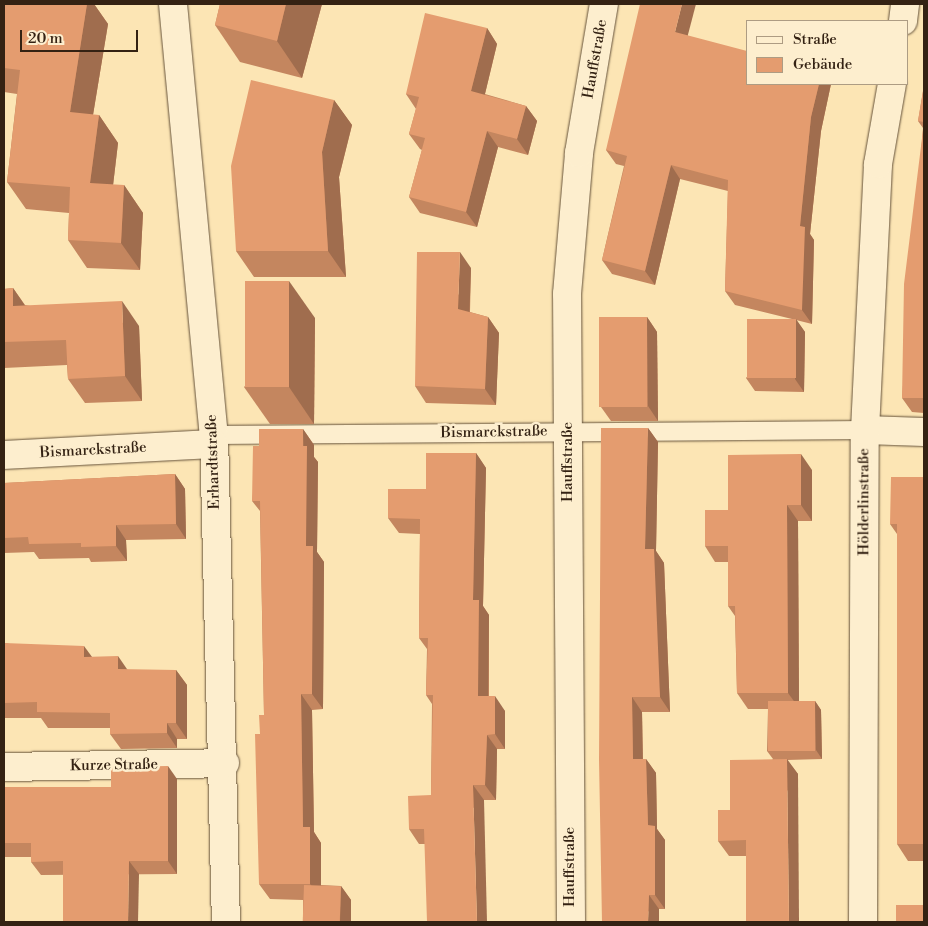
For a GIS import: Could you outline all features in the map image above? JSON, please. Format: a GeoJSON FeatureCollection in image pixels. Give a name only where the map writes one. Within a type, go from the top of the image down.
{"type":"FeatureCollection","features":[{"type":"Feature","properties":{"kind":"street","name":"Erhardtstraße"},"geometry":{"type":"LineString","coordinates":[[173,4],[214,440],[224,762],[226,922]]}},
{"type":"Feature","properties":{"kind":"street","name":"Hauffstraße"},"geometry":{"type":"LineString","coordinates":[[571,922],[567,294],[579,153],[604,4]]}},
{"type":"Feature","properties":{"kind":"street"},"geometry":{"type":"LineString","coordinates":[[902,20],[906,4]]}},
{"type":"Feature","properties":{"kind":"street","name":"Hölderlinstraße"},"geometry":{"type":"LineString","coordinates":[[863,922],[865,430],[878,164],[892,85]]}},
{"type":"Feature","properties":{"kind":"street","name":"Bismarckstraße"},"geometry":{"type":"LineString","coordinates":[[865,430],[924,432]]}},
{"type":"Feature","properties":{"kind":"street","name":"Bismarckstraße"},"geometry":{"type":"LineString","coordinates":[[4,455],[214,440]]}},
{"type":"Feature","properties":{"kind":"street","name":"Kurze Straße"},"geometry":{"type":"LineString","coordinates":[[4,767],[224,762]]}},
{"type":"Feature","properties":{"kind":"lane","name":"Bismarckstraße"},"geometry":{"type":"LineString","coordinates":[[214,440],[568,431],[865,430]]}},
{"type":"Feature","properties":{"kind":"building"},"geometry":{"type":"Polygon","coordinates":[[[4,4],[87,4],[70,112],[99,115],[90,183],[124,185],[121,243],[68,240],[70,187],[7,182],[20,70],[4,68],[4,4]]]}},
{"type":"Feature","properties":{"kind":"building"},"geometry":{"type":"Polygon","coordinates":[[[220,4],[286,4],[277,41],[215,25],[220,4]]]}},
{"type":"Feature","properties":{"kind":"building"},"geometry":{"type":"Polygon","coordinates":[[[640,4],[682,4],[675,32],[746,51],[746,85],[819,85],[811,117],[800,226],[805,227],[802,310],[725,291],[728,180],[671,165],[645,271],[602,260],[627,156],[606,150],[640,4]]]}},
{"type":"Feature","properties":{"kind":"building"},"geometry":{"type":"Polygon","coordinates":[[[425,13],[487,28],[471,91],[526,106],[517,139],[487,131],[466,212],[409,197],[425,138],[409,134],[419,97],[406,94],[425,13]]]}},
{"type":"Feature","properties":{"kind":"building"},"geometry":{"type":"Polygon","coordinates":[[[251,80],[334,100],[322,152],[328,251],[236,251],[231,166],[251,80]]]}},
{"type":"Feature","properties":{"kind":"building"},"geometry":{"type":"Polygon","coordinates":[[[924,85],[924,122],[918,121],[924,85]]]}},
{"type":"Feature","properties":{"kind":"building"},"geometry":{"type":"Polygon","coordinates":[[[924,122],[924,398],[902,398],[904,284],[924,122]]]}},
{"type":"Feature","properties":{"kind":"building"},"geometry":{"type":"Polygon","coordinates":[[[417,252],[460,252],[458,309],[488,317],[485,389],[415,386],[417,252]]]}},
{"type":"Feature","properties":{"kind":"building"},"geometry":{"type":"Polygon","coordinates":[[[245,281],[289,281],[289,387],[245,387],[245,281]]]}},
{"type":"Feature","properties":{"kind":"building"},"geometry":{"type":"Polygon","coordinates":[[[13,288],[13,306],[122,301],[125,376],[68,379],[66,340],[4,342],[4,289],[13,288]]]}},
{"type":"Feature","properties":{"kind":"building"},"geometry":{"type":"Polygon","coordinates":[[[599,317],[647,317],[647,407],[599,407],[599,317]]]}},
{"type":"Feature","properties":{"kind":"building"},"geometry":{"type":"Polygon","coordinates":[[[747,319],[796,319],[796,378],[747,378],[747,319]]]}},
{"type":"Feature","properties":{"kind":"building"},"geometry":{"type":"Polygon","coordinates":[[[601,428],[648,428],[645,549],[654,549],[660,697],[632,697],[633,759],[646,759],[648,825],[655,826],[655,895],[649,895],[648,922],[602,922],[599,760],[601,428]]]}},
{"type":"Feature","properties":{"kind":"building"},"geometry":{"type":"Polygon","coordinates":[[[259,429],[303,429],[303,446],[307,446],[306,546],[313,546],[312,694],[301,694],[303,827],[310,827],[310,884],[259,884],[255,734],[260,734],[259,715],[264,715],[260,501],[252,501],[253,446],[259,446],[259,429]]]}},
{"type":"Feature","properties":{"kind":"building"},"geometry":{"type":"Polygon","coordinates":[[[426,453],[476,453],[473,600],[479,600],[478,696],[495,696],[495,734],[487,735],[485,785],[473,785],[477,922],[427,922],[424,829],[409,829],[408,796],[431,795],[433,695],[426,695],[428,638],[419,638],[420,519],[388,518],[388,489],[426,489],[426,453]]]}},
{"type":"Feature","properties":{"kind":"building"},"geometry":{"type":"Polygon","coordinates":[[[801,454],[801,505],[787,505],[788,693],[737,693],[735,606],[728,606],[728,546],[705,546],[705,510],[728,510],[728,455],[801,454]]]}},
{"type":"Feature","properties":{"kind":"building"},"geometry":{"type":"Polygon","coordinates":[[[175,474],[176,524],[116,525],[116,546],[81,547],[81,543],[29,544],[28,537],[4,538],[4,483],[175,474]]]}},
{"type":"Feature","properties":{"kind":"building"},"geometry":{"type":"Polygon","coordinates":[[[891,477],[924,477],[924,844],[897,844],[897,524],[890,524],[891,477]]]}},
{"type":"Feature","properties":{"kind":"building"},"geometry":{"type":"Polygon","coordinates":[[[4,643],[84,646],[84,657],[118,656],[118,669],[176,670],[176,723],[167,723],[167,733],[110,734],[110,713],[37,712],[37,702],[4,703],[4,643]]]}},
{"type":"Feature","properties":{"kind":"building"},"geometry":{"type":"Polygon","coordinates":[[[768,701],[815,701],[815,751],[768,751],[768,701]]]}},
{"type":"Feature","properties":{"kind":"building"},"geometry":{"type":"Polygon","coordinates":[[[787,759],[789,922],[746,922],[746,840],[718,841],[718,810],[730,810],[730,760],[787,759]]]}},
{"type":"Feature","properties":{"kind":"building"},"geometry":{"type":"Polygon","coordinates":[[[168,766],[168,861],[129,861],[128,922],[63,922],[63,861],[31,862],[31,843],[4,843],[4,787],[111,787],[111,767],[168,766]]]}},
{"type":"Feature","properties":{"kind":"building"},"geometry":{"type":"Polygon","coordinates":[[[304,885],[341,886],[340,922],[303,922],[304,885]]]}},
{"type":"Feature","properties":{"kind":"building"},"geometry":{"type":"Polygon","coordinates":[[[896,905],[924,905],[924,922],[896,922],[896,905]]]}}]}
